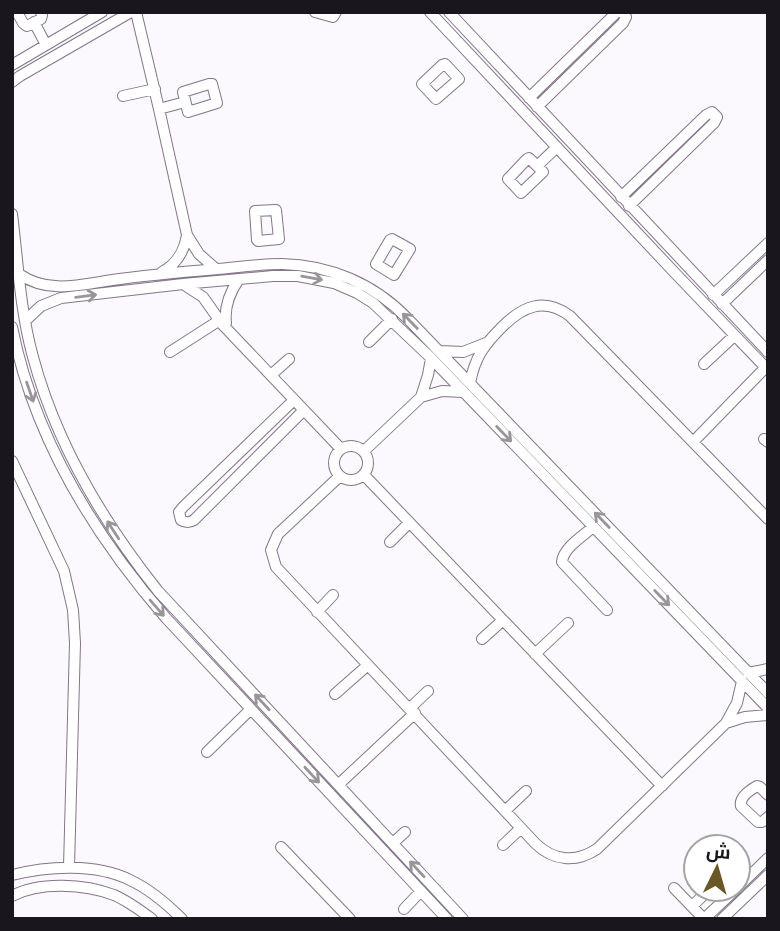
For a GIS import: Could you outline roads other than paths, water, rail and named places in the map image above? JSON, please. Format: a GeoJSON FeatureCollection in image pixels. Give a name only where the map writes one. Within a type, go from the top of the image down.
{"type":"FeatureCollection","features":[{"type":"Feature","properties":{"kind":"street"},"geometry":{"type":"LineString","coordinates":[[17,12],[25,26],[42,17],[41,12]]}},
{"type":"Feature","properties":{"kind":"street"},"geometry":{"type":"LineString","coordinates":[[12,65],[102,12]]}},
{"type":"Feature","properties":{"kind":"street"},"geometry":{"type":"LineString","coordinates":[[12,82],[134,12],[155,89],[187,235],[199,254],[216,269]]}},
{"type":"Feature","properties":{"kind":"street"},"geometry":{"type":"LineString","coordinates":[[315,12],[333,17],[335,12]]}},
{"type":"Feature","properties":{"kind":"street"},"geometry":{"type":"LineString","coordinates":[[430,12],[766,369],[693,442]]}},
{"type":"Feature","properties":{"kind":"street"},"geometry":{"type":"LineString","coordinates":[[449,12],[768,352]]}},
{"type":"Feature","properties":{"kind":"street"},"geometry":{"type":"LineString","coordinates":[[528,98],[623,23],[626,17],[619,12]]}},
{"type":"Feature","properties":{"kind":"street"},"geometry":{"type":"LineString","coordinates":[[34,22],[46,45]]}},
{"type":"Feature","properties":{"kind":"street"},"geometry":{"type":"LineString","coordinates":[[537,107],[585,52]]}},
{"type":"Feature","properties":{"kind":"street"},"geometry":{"type":"LineString","coordinates":[[453,71],[470,54]]}},
{"type":"Feature","properties":{"kind":"street"},"geometry":{"type":"LineString","coordinates":[[123,96],[155,89]]}},
{"type":"Feature","properties":{"kind":"street"},"geometry":{"type":"LineString","coordinates":[[159,109],[185,102]]}},
{"type":"Feature","properties":{"kind":"street"},"geometry":{"type":"LineString","coordinates":[[621,197],[709,112],[715,114],[717,117],[714,123],[629,206]]}},
{"type":"Feature","properties":{"kind":"street"},"geometry":{"type":"LineString","coordinates":[[676,144],[684,152]]}},
{"type":"Feature","properties":{"kind":"street"},"geometry":{"type":"LineString","coordinates":[[537,166],[556,147]]}},
{"type":"Feature","properties":{"kind":"street"},"geometry":{"type":"LineString","coordinates":[[12,214],[25,321],[47,401],[79,470],[123,545],[158,591],[463,919]]}},
{"type":"Feature","properties":{"kind":"street"},"geometry":{"type":"LineString","coordinates":[[161,273],[179,258],[187,235]]}},
{"type":"Feature","properties":{"kind":"street"},"geometry":{"type":"LineString","coordinates":[[269,241],[272,264]]}},
{"type":"Feature","properties":{"kind":"street"},"geometry":{"type":"LineString","coordinates":[[713,295],[768,243]]}},
{"type":"Feature","properties":{"kind":"street"},"geometry":{"type":"LineString","coordinates":[[722,304],[768,260]]}},
{"type":"Feature","properties":{"kind":"street"},"geometry":{"type":"LineString","coordinates":[[674,272],[683,263]]}},
{"type":"Feature","properties":{"kind":"street"},"geometry":{"type":"LineString","coordinates":[[25,321],[61,293],[161,273],[272,264],[296,265],[323,269],[371,289],[400,310],[435,354],[745,677],[768,708]]}},
{"type":"Feature","properties":{"kind":"street"},"geometry":{"type":"LineString","coordinates":[[371,289],[384,269]]}},
{"type":"Feature","properties":{"kind":"street"},"geometry":{"type":"LineString","coordinates":[[19,274],[61,293],[285,276],[322,280],[357,293],[373,303],[435,354],[463,352],[486,343]]}},
{"type":"Feature","properties":{"kind":"street"},"geometry":{"type":"LineString","coordinates":[[170,352],[222,318],[239,279]]}},
{"type":"Feature","properties":{"kind":"street"},"geometry":{"type":"LineString","coordinates":[[183,284],[203,297],[228,329],[341,449]]}},
{"type":"Feature","properties":{"kind":"street"},"geometry":{"type":"LineString","coordinates":[[467,388],[477,358],[486,343],[512,318],[522,310],[541,306],[559,309],[570,316],[768,519]]}},
{"type":"Feature","properties":{"kind":"street"},"geometry":{"type":"LineString","coordinates":[[369,342],[392,319]]}},
{"type":"Feature","properties":{"kind":"street"},"geometry":{"type":"LineString","coordinates":[[12,327],[24,374],[44,429],[92,522],[145,594],[447,919]]}},
{"type":"Feature","properties":{"kind":"street"},"geometry":{"type":"LineString","coordinates":[[704,364],[734,336]]}},
{"type":"Feature","properties":{"kind":"street"},"geometry":{"type":"LineString","coordinates":[[421,397],[435,354]]}},
{"type":"Feature","properties":{"kind":"street"},"geometry":{"type":"LineString","coordinates":[[271,375],[289,359]]}},
{"type":"Feature","properties":{"kind":"street"},"geometry":{"type":"LineString","coordinates":[[364,451],[421,397],[467,388]]}},
{"type":"Feature","properties":{"kind":"street"},"geometry":{"type":"LineString","coordinates":[[294,400],[183,507],[179,512],[181,520],[185,523],[194,520],[304,410]]}},
{"type":"Feature","properties":{"kind":"street"},"geometry":{"type":"LineString","coordinates":[[490,412],[593,527],[745,677],[768,693]]}},
{"type":"Feature","properties":{"kind":"street"},"geometry":{"type":"LineString","coordinates":[[353,445],[364,451],[369,463],[363,475],[352,480],[340,475],[334,464],[335,456],[341,449],[353,445]]}},
{"type":"Feature","properties":{"kind":"street"},"geometry":{"type":"LineString","coordinates":[[12,461],[64,571],[72,602],[75,643],[69,867]]}},
{"type":"Feature","properties":{"kind":"street"},"geometry":{"type":"LineString","coordinates":[[340,475],[278,534],[272,544],[276,568],[541,849],[554,856],[569,859],[584,857],[603,845],[726,723],[737,703],[745,677]]}},
{"type":"Feature","properties":{"kind":"street"},"geometry":{"type":"LineString","coordinates":[[363,475],[662,786]]}},
{"type":"Feature","properties":{"kind":"street"},"geometry":{"type":"LineString","coordinates":[[390,542],[410,523]]}},
{"type":"Feature","properties":{"kind":"street"},"geometry":{"type":"LineString","coordinates":[[593,527],[565,552],[562,562],[607,610]]}},
{"type":"Feature","properties":{"kind":"street"},"geometry":{"type":"LineString","coordinates":[[317,612],[333,595]]}},
{"type":"Feature","properties":{"kind":"street"},"geometry":{"type":"LineString","coordinates":[[482,639],[503,620]]}},
{"type":"Feature","properties":{"kind":"street"},"geometry":{"type":"LineString","coordinates":[[535,654],[568,623]]}},
{"type":"Feature","properties":{"kind":"street"},"geometry":{"type":"LineString","coordinates":[[335,694],[368,665]]}},
{"type":"Feature","properties":{"kind":"street"},"geometry":{"type":"LineString","coordinates":[[745,677],[768,669]]}},
{"type":"Feature","properties":{"kind":"street"},"geometry":{"type":"LineString","coordinates":[[232,689],[241,680]]}},
{"type":"Feature","properties":{"kind":"street"},"geometry":{"type":"LineString","coordinates":[[339,784],[412,711],[428,691]]}},
{"type":"Feature","properties":{"kind":"street"},"geometry":{"type":"LineString","coordinates":[[207,752],[251,709]]}},
{"type":"Feature","properties":{"kind":"street"},"geometry":{"type":"LineString","coordinates":[[726,723],[745,717],[768,715]]}},
{"type":"Feature","properties":{"kind":"street"},"geometry":{"type":"LineString","coordinates":[[768,794],[757,786],[740,802],[758,822],[768,817]]}},
{"type":"Feature","properties":{"kind":"street"},"geometry":{"type":"LineString","coordinates":[[505,811],[526,791]]}},
{"type":"Feature","properties":{"kind":"street"},"geometry":{"type":"LineString","coordinates":[[503,845],[521,828]]}},
{"type":"Feature","properties":{"kind":"street"},"geometry":{"type":"LineString","coordinates":[[393,843],[405,832]]}},
{"type":"Feature","properties":{"kind":"street"},"geometry":{"type":"LineString","coordinates":[[281,847],[350,919]]}},
{"type":"Feature","properties":{"kind":"street"},"geometry":{"type":"LineString","coordinates":[[752,873],[768,858]]}},
{"type":"Feature","properties":{"kind":"street"},"geometry":{"type":"LineString","coordinates":[[12,875],[69,867],[101,871],[129,879],[150,892],[182,919]]}},
{"type":"Feature","properties":{"kind":"street"},"geometry":{"type":"LineString","coordinates":[[722,919],[768,875]]}},
{"type":"Feature","properties":{"kind":"street"},"geometry":{"type":"LineString","coordinates":[[12,896],[37,887],[90,889],[114,895],[152,919]]}},
{"type":"Feature","properties":{"kind":"street"},"geometry":{"type":"LineString","coordinates":[[674,888],[704,919],[721,903]]}},
{"type":"Feature","properties":{"kind":"street"},"geometry":{"type":"LineString","coordinates":[[404,909],[421,891]]}},
{"type":"Feature","properties":{"kind":"street"},"geometry":{"type":"LineString","coordinates":[[692,906],[695,903]]}}]}
